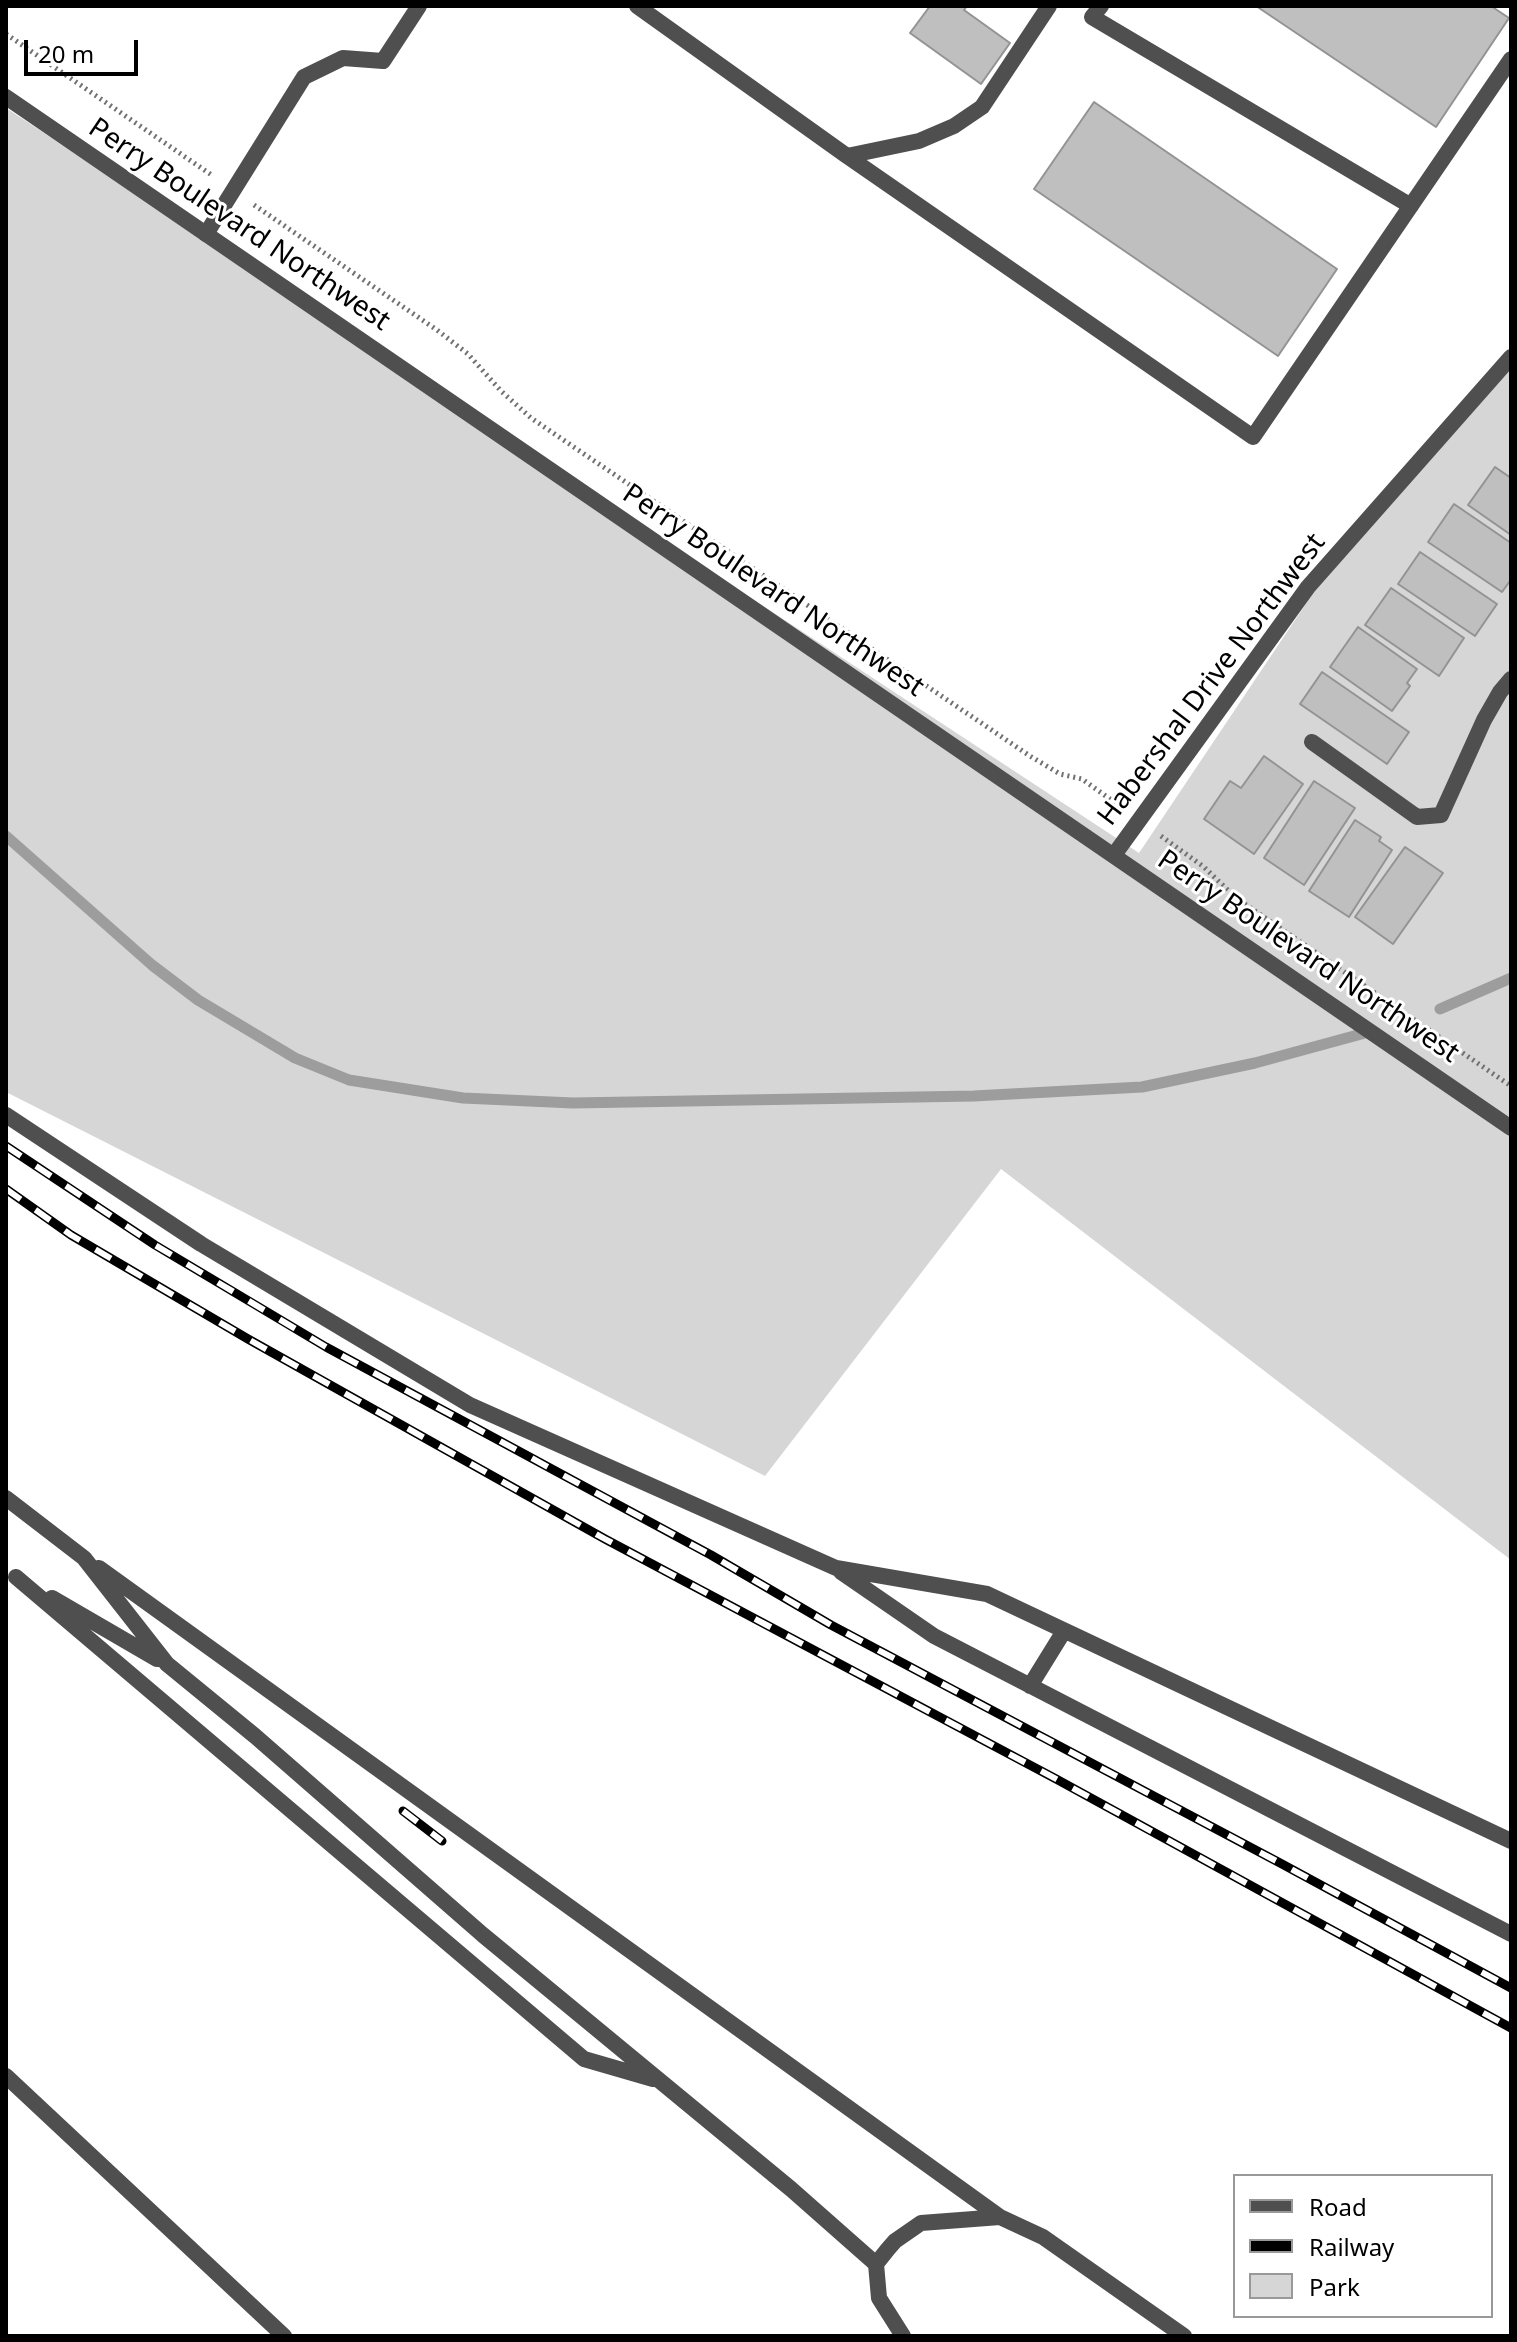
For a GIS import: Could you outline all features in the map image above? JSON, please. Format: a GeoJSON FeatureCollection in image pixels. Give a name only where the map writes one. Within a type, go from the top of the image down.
{"type":"FeatureCollection","features":[{"type":"Feature","properties":{"kind":"street"},"geometry":{"type":"LineString","coordinates":[[206,234],[304,77],[343,58],[383,61],[419,6]]}},
{"type":"Feature","properties":{"kind":"street"},"geometry":{"type":"LineString","coordinates":[[637,6],[847,156],[1253,437],[1511,59]]}},
{"type":"Feature","properties":{"kind":"street"},"geometry":{"type":"LineString","coordinates":[[847,156],[919,141],[954,126],[982,107],[1049,6]]}},
{"type":"Feature","properties":{"kind":"street"},"geometry":{"type":"LineString","coordinates":[[1101,6],[1092,17],[1411,206]]}},
{"type":"Feature","properties":{"kind":"street","name":"Perry Boulevard Northwest"},"geometry":{"type":"LineString","coordinates":[[6,97],[1511,1128]]}},
{"type":"Feature","properties":{"kind":"street","name":"Habershal Drive Northwest"},"geometry":{"type":"LineString","coordinates":[[1114,855],[1308,587],[1511,357]]}},
{"type":"Feature","properties":{"kind":"street"},"geometry":{"type":"LineString","coordinates":[[1312,742],[1417,817],[1441,815],[1484,720],[1511,679]]}},
{"type":"Feature","properties":{"kind":"street"},"geometry":{"type":"LineString","coordinates":[[6,1115],[201,1244],[470,1405],[836,1568],[934,1636],[1511,1934]]}},
{"type":"Feature","properties":{"kind":"street"},"geometry":{"type":"LineString","coordinates":[[6,1498],[84,1558],[1000,2217],[1043,2237],[1184,2336]]}},
{"type":"Feature","properties":{"kind":"street"},"geometry":{"type":"LineString","coordinates":[[84,1558],[167,1664]]}},
{"type":"Feature","properties":{"kind":"street"},"geometry":{"type":"LineString","coordinates":[[836,1568],[987,1594],[1511,1841]]}},
{"type":"Feature","properties":{"kind":"street"},"geometry":{"type":"LineString","coordinates":[[662,2082],[584,2059],[16,1577],[167,1664],[255,1736],[483,1935],[662,2082],[791,2189],[876,2264],[879,2298],[901,2332],[921,2336]]}},
{"type":"Feature","properties":{"kind":"street"},"geometry":{"type":"LineString","coordinates":[[1030,1686],[1064,1631]]}},
{"type":"Feature","properties":{"kind":"street"},"geometry":{"type":"LineString","coordinates":[[6,2076],[284,2336]]}},
{"type":"Feature","properties":{"kind":"street"},"geometry":{"type":"LineString","coordinates":[[876,2264],[895,2241],[921,2223],[1000,2217]]}},
{"type":"Feature","properties":{"kind":"path"},"geometry":{"type":"LineString","coordinates":[[6,34],[437,330],[468,354],[501,391],[531,418],[1030,756],[1060,774],[1082,779],[1204,867],[1236,898],[1511,1086]]}},
{"type":"Feature","properties":{"kind":"green space"},"geometry":{"type":"Polygon","coordinates":[[[6,108],[1139,853],[1360,523],[1511,368],[1511,1560],[1001,1169],[765,1476],[6,1092],[6,108]]]}},
{"type":"Feature","properties":{"kind":"building"},"geometry":{"type":"Polygon","coordinates":[[[930,6],[967,6],[964,10],[1010,43],[981,84],[910,33],[930,6]]]}},
{"type":"Feature","properties":{"kind":"building"},"geometry":{"type":"Polygon","coordinates":[[[1260,6],[1491,6],[1509,18],[1436,127],[1260,6]]]}},
{"type":"Feature","properties":{"kind":"building"},"geometry":{"type":"Polygon","coordinates":[[[1094,102],[1337,269],[1278,356],[1034,189],[1094,102]]]}},
{"type":"Feature","properties":{"kind":"building"},"geometry":{"type":"Polygon","coordinates":[[[1495,467],[1511,478],[1511,535],[1468,505],[1495,467]]]}},
{"type":"Feature","properties":{"kind":"building"},"geometry":{"type":"Polygon","coordinates":[[[1454,504],[1511,543],[1511,582],[1502,592],[1428,542],[1454,504]]]}},
{"type":"Feature","properties":{"kind":"building"},"geometry":{"type":"Polygon","coordinates":[[[1420,552],[1497,604],[1475,636],[1398,584],[1420,552]]]}},
{"type":"Feature","properties":{"kind":"building"},"geometry":{"type":"Polygon","coordinates":[[[1391,588],[1464,638],[1439,676],[1365,625],[1391,588]]]}},
{"type":"Feature","properties":{"kind":"building"},"geometry":{"type":"Polygon","coordinates":[[[1358,627],[1417,669],[1407,683],[1410,686],[1392,711],[1330,667],[1358,627]]]}},
{"type":"Feature","properties":{"kind":"building"},"geometry":{"type":"Polygon","coordinates":[[[1322,672],[1409,732],[1387,764],[1300,704],[1322,672]]]}},
{"type":"Feature","properties":{"kind":"building"},"geometry":{"type":"Polygon","coordinates":[[[1264,756],[1303,784],[1254,854],[1204,819],[1230,781],[1241,788],[1264,756]]]}},
{"type":"Feature","properties":{"kind":"building"},"geometry":{"type":"Polygon","coordinates":[[[1314,781],[1355,808],[1304,885],[1264,858],[1314,781]]]}},
{"type":"Feature","properties":{"kind":"building"},"geometry":{"type":"Polygon","coordinates":[[[1355,820],[1381,837],[1379,841],[1392,850],[1349,917],[1309,891],[1355,820]]]}},
{"type":"Feature","properties":{"kind":"building"},"geometry":{"type":"Polygon","coordinates":[[[1405,847],[1443,873],[1393,944],[1355,917],[1405,847]]]}},
{"type":"Feature","properties":{"kind":"waterway"},"geometry":{"type":"LineString","coordinates":[[6,836],[152,965],[198,1000],[295,1058],[349,1080],[463,1098],[573,1103],[974,1096],[1142,1087],[1255,1063],[1365,1033]]}},
{"type":"Feature","properties":{"kind":"waterway"},"geometry":{"type":"LineString","coordinates":[[1440,1009],[1511,978]]}},
{"type":"Feature","properties":{"kind":"railway"},"geometry":{"type":"LineString","coordinates":[[6,1146],[155,1245],[326,1347],[711,1555],[831,1625],[1511,1988]]}},
{"type":"Feature","properties":{"kind":"railway"},"geometry":{"type":"LineString","coordinates":[[6,1189],[71,1235],[248,1339],[605,1539],[1058,1780],[1511,2028]]}},
{"type":"Feature","properties":{"kind":"railway"},"geometry":{"type":"LineString","coordinates":[[403,1811],[442,1841]]}}]}
